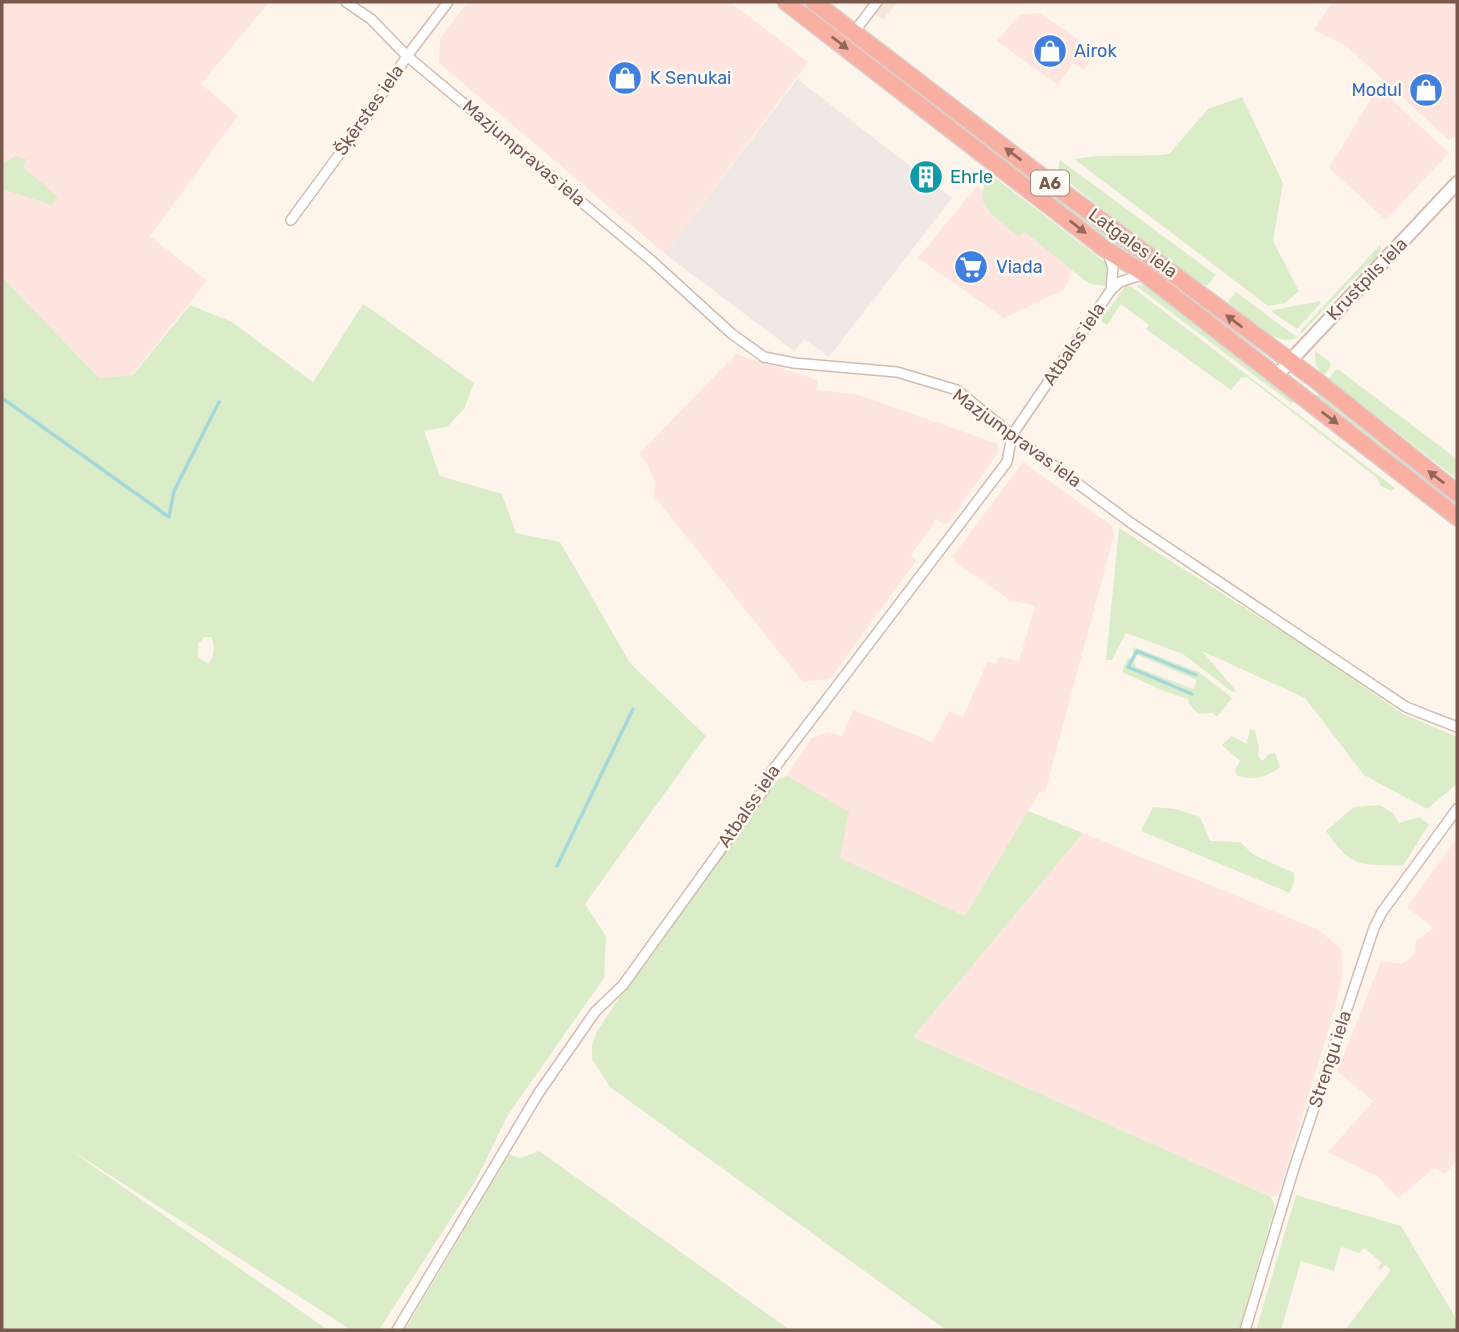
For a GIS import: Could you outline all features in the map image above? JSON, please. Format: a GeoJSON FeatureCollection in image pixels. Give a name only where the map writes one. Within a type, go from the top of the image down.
{"type":"FeatureCollection","features":[{"type":"Feature","properties":{"kind":"highway","name":"Latgales iela"},"geometry":{"type":"LineString","coordinates":[[786,2],[1105,249],[1145,274],[1277,375],[1457,517]]}},
{"type":"Feature","properties":{"kind":"highway","name":"Latgales iela"},"geometry":{"type":"LineString","coordinates":[[814,2],[1321,384],[1457,494]]}},
{"type":"Feature","properties":{"kind":"street","name":"Mazjumpravas iela"},"geometry":{"type":"LineString","coordinates":[[346,2],[372,19],[407,56],[652,261],[732,334],[764,357],[794,363],[897,372],[957,390],[1012,435],[1131,523],[1406,707],[1457,727]]}},
{"type":"Feature","properties":{"kind":"street","name":"Šķērstes iela"},"geometry":{"type":"LineString","coordinates":[[291,220],[448,2]]}},
{"type":"Feature","properties":{"kind":"street"},"geometry":{"type":"LineString","coordinates":[[853,32],[877,2]]}},
{"type":"Feature","properties":{"kind":"street","name":"Krustpils iela"},"geometry":{"type":"LineString","coordinates":[[1277,375],[1457,183]]}},
{"type":"Feature","properties":{"kind":"street","name":"Atbalss iela"},"geometry":{"type":"LineString","coordinates":[[1105,249],[1113,268],[1111,290]]}},
{"type":"Feature","properties":{"kind":"street","name":"Atbalss iela"},"geometry":{"type":"LineString","coordinates":[[397,1330],[538,1094],[595,1012],[619,989],[765,788],[778,763],[1007,462],[1012,435],[1111,290],[1120,282],[1145,274]]}},
{"type":"Feature","properties":{"kind":"street","name":"Strengu iela"},"geometry":{"type":"LineString","coordinates":[[1245,1330],[1301,1145],[1374,928],[1390,901],[1457,809]]}},
{"type":"Feature","properties":{"kind":"shaded area"},"geometry":{"type":"Polygon","coordinates":[[[2,2],[269,2],[201,84],[238,116],[150,236],[207,281],[132,375],[99,378],[2,277],[2,2]]]}},
{"type":"Feature","properties":{"kind":"shaded area"},"geometry":{"type":"Polygon","coordinates":[[[468,2],[730,2],[808,62],[665,254],[439,63],[440,38],[468,2]]]}},
{"type":"Feature","properties":{"kind":"shaded area"},"geometry":{"type":"Polygon","coordinates":[[[861,2],[897,2],[883,20],[861,2]]]}},
{"type":"Feature","properties":{"kind":"shaded area","name":"Modul"},"geometry":{"type":"Polygon","coordinates":[[[1332,2],[1457,2],[1457,135],[1449,140],[1345,45],[1314,30],[1332,2]]]}},
{"type":"Feature","properties":{"kind":"shaded area","name":"Airok"},"geometry":{"type":"Polygon","coordinates":[[[1040,13],[1086,45],[1085,48],[1094,54],[1084,70],[1073,63],[1058,85],[997,41],[1019,15],[1040,13]]]}},
{"type":"Feature","properties":{"kind":"shaded area"},"geometry":{"type":"Polygon","coordinates":[[[797,79],[952,198],[829,357],[804,339],[794,351],[665,254],[797,79]]]}},
{"type":"Feature","properties":{"kind":"shaded area","name":"Modul"},"geometry":{"type":"Polygon","coordinates":[[[1378,87],[1449,153],[1386,220],[1329,168],[1378,87]]]}},
{"type":"Feature","properties":{"kind":"shaded area","name":"Viada"},"geometry":{"type":"Polygon","coordinates":[[[977,186],[983,192],[982,197],[1020,237],[1025,231],[1073,270],[1065,289],[1004,318],[918,258],[977,186]]]}},
{"type":"Feature","properties":{"kind":"shaded area"},"geometry":{"type":"Polygon","coordinates":[[[736,354],[818,380],[816,390],[856,394],[998,444],[998,453],[948,523],[943,524],[937,519],[911,555],[916,561],[830,679],[803,682],[654,496],[655,482],[646,461],[639,454],[736,354]]]}},
{"type":"Feature","properties":{"kind":"shaded area"},"geometry":{"type":"Polygon","coordinates":[[[1023,462],[1112,526],[1114,535],[1045,792],[1039,793],[965,916],[825,852],[782,782],[812,738],[828,732],[842,736],[854,710],[932,742],[950,711],[963,717],[987,662],[997,664],[999,657],[1019,661],[1035,606],[1010,600],[956,563],[953,556],[1023,462]]]}},
{"type":"Feature","properties":{"kind":"shaded area"},"geometry":{"type":"Polygon","coordinates":[[[1083,833],[1317,929],[1341,948],[1343,971],[1336,1005],[1278,1196],[1271,1197],[913,1037],[1083,833]]]}},
{"type":"Feature","properties":{"kind":"shaded area"},"geometry":{"type":"Polygon","coordinates":[[[1457,838],[1457,1160],[1445,1174],[1434,1168],[1398,1198],[1378,1177],[1328,1152],[1373,1101],[1337,1071],[1381,961],[1402,964],[1415,954],[1416,941],[1434,928],[1407,907],[1457,838]]]}},
{"type":"Feature","properties":{"kind":"green space"},"geometry":{"type":"Polygon","coordinates":[[[796,2],[805,2],[1124,247],[1121,250],[796,2]]]}},
{"type":"Feature","properties":{"kind":"green space"},"geometry":{"type":"Polygon","coordinates":[[[1242,97],[1283,183],[1273,241],[1299,291],[1285,303],[1268,306],[1074,159],[1169,154],[1208,109],[1242,97]]]}},
{"type":"Feature","properties":{"kind":"green space"},"geometry":{"type":"Polygon","coordinates":[[[15,156],[27,159],[23,167],[58,197],[52,205],[2,189],[2,164],[15,156]]]}},
{"type":"Feature","properties":{"kind":"green space"},"geometry":{"type":"Polygon","coordinates":[[[1060,160],[1216,275],[1207,286],[1170,264],[1061,176],[1058,168],[1060,160]]]}},
{"type":"Feature","properties":{"kind":"green space"},"geometry":{"type":"Polygon","coordinates":[[[988,172],[1106,263],[1111,275],[1107,286],[1090,284],[1025,232],[1019,237],[996,219],[983,201],[988,172]]]}},
{"type":"Feature","properties":{"kind":"green space"},"geometry":{"type":"Polygon","coordinates":[[[1381,244],[1380,254],[1373,263],[1353,279],[1301,334],[1301,330],[1381,244]]]}},
{"type":"Feature","properties":{"kind":"green space"},"geometry":{"type":"Polygon","coordinates":[[[2,277],[99,378],[133,375],[190,305],[232,322],[313,382],[363,304],[474,383],[464,409],[447,427],[424,431],[440,476],[502,494],[516,533],[560,542],[630,663],[706,736],[585,904],[606,936],[604,978],[508,1115],[476,1180],[379,1330],[351,1330],[66,1147],[328,1330],[2,1330],[2,277]],[[205,637],[198,644],[198,657],[208,664],[214,652],[212,637],[205,637]]]}},
{"type":"Feature","properties":{"kind":"green space"},"geometry":{"type":"Polygon","coordinates":[[[1135,285],[1144,285],[1267,378],[1278,390],[1296,401],[1291,403],[1135,285]]]}},
{"type":"Feature","properties":{"kind":"green space"},"geometry":{"type":"Polygon","coordinates":[[[1127,286],[1132,287],[1395,488],[1391,491],[1381,486],[1377,478],[1247,377],[1241,378],[1231,390],[1146,329],[1149,325],[1121,304],[1107,325],[1102,322],[1102,318],[1127,286]]]}},
{"type":"Feature","properties":{"kind":"green space"},"geometry":{"type":"Polygon","coordinates":[[[1236,292],[1298,338],[1282,339],[1239,312],[1228,302],[1236,292]]]}},
{"type":"Feature","properties":{"kind":"green space"},"geometry":{"type":"Polygon","coordinates":[[[1320,301],[1297,329],[1272,312],[1273,310],[1320,301]]]}},
{"type":"Feature","properties":{"kind":"green space"},"geometry":{"type":"Polygon","coordinates":[[[1315,351],[1330,362],[1331,366],[1324,375],[1316,365],[1315,351]]]}},
{"type":"Feature","properties":{"kind":"green space"},"geometry":{"type":"Polygon","coordinates":[[[1335,370],[1339,370],[1457,459],[1457,479],[1329,379],[1335,370]]]}},
{"type":"Feature","properties":{"kind":"green space"},"geometry":{"type":"Polygon","coordinates":[[[1318,394],[1457,503],[1457,508],[1315,398],[1318,394]]]}},
{"type":"Feature","properties":{"kind":"green space"},"geometry":{"type":"Polygon","coordinates":[[[1119,528],[1313,651],[1403,714],[1457,737],[1457,784],[1427,809],[1364,775],[1305,698],[1202,651],[1237,692],[1231,691],[1183,654],[1126,633],[1112,660],[1106,660],[1119,528]]]}},
{"type":"Feature","properties":{"kind":"green space"},"geometry":{"type":"Polygon","coordinates":[[[1134,647],[1199,672],[1232,698],[1217,717],[1212,713],[1198,714],[1188,699],[1122,672],[1127,659],[1133,658],[1136,667],[1193,689],[1197,680],[1132,653],[1134,647]]]}},
{"type":"Feature","properties":{"kind":"green space"},"geometry":{"type":"Polygon","coordinates":[[[1250,728],[1255,731],[1258,755],[1262,761],[1269,754],[1275,753],[1280,767],[1270,774],[1249,778],[1237,776],[1235,770],[1240,761],[1222,745],[1232,736],[1247,744],[1250,728]]]}},
{"type":"Feature","properties":{"kind":"green space"},"geometry":{"type":"Polygon","coordinates":[[[787,776],[849,812],[840,858],[965,916],[1028,811],[1083,833],[913,1037],[1271,1197],[1275,1207],[1239,1330],[946,1330],[610,1087],[592,1059],[592,1045],[597,1031],[778,779],[787,776]]]}},
{"type":"Feature","properties":{"kind":"green space"},"geometry":{"type":"Polygon","coordinates":[[[1379,805],[1393,813],[1399,823],[1419,817],[1429,824],[1403,866],[1358,862],[1343,852],[1326,831],[1354,807],[1379,805]]]}},
{"type":"Feature","properties":{"kind":"green space"},"geometry":{"type":"Polygon","coordinates":[[[1153,807],[1176,809],[1200,817],[1210,841],[1240,842],[1254,855],[1294,873],[1290,893],[1141,831],[1153,807]]]}},
{"type":"Feature","properties":{"kind":"green space"},"geometry":{"type":"Polygon","coordinates":[[[539,1151],[790,1330],[405,1330],[509,1154],[520,1158],[539,1151]]]}},
{"type":"Feature","properties":{"kind":"green space"},"geometry":{"type":"Polygon","coordinates":[[[1296,1195],[1401,1226],[1457,1320],[1457,1330],[1345,1330],[1391,1270],[1385,1265],[1380,1270],[1378,1268],[1382,1263],[1364,1248],[1359,1253],[1341,1247],[1334,1271],[1301,1261],[1281,1330],[1256,1330],[1296,1195]]]}},
{"type":"Feature","properties":{"kind":"waterway"},"geometry":{"type":"LineString","coordinates":[[2,398],[169,517],[174,491],[219,402]]}},
{"type":"Feature","properties":{"kind":"waterway"},"geometry":{"type":"LineString","coordinates":[[1192,694],[1128,667],[1137,651],[1196,675]]}},
{"type":"Feature","properties":{"kind":"waterway"},"geometry":{"type":"LineString","coordinates":[[557,866],[633,709]]}},
{"type":"Feature","properties":{"kind":"place","name":"Airok"},"geometry":{"type":"Point","coordinates":[1050,51]}},
{"type":"Feature","properties":{"kind":"place","name":"K Senukai"},"geometry":{"type":"Point","coordinates":[625,78]}},
{"type":"Feature","properties":{"kind":"place","name":"Modul"},"geometry":{"type":"Point","coordinates":[1426,90]}},
{"type":"Feature","properties":{"kind":"place","name":"Ehrle"},"geometry":{"type":"Point","coordinates":[926,177]}},
{"type":"Feature","properties":{"kind":"place","name":"Viada"},"geometry":{"type":"Point","coordinates":[971,267]}}]}
